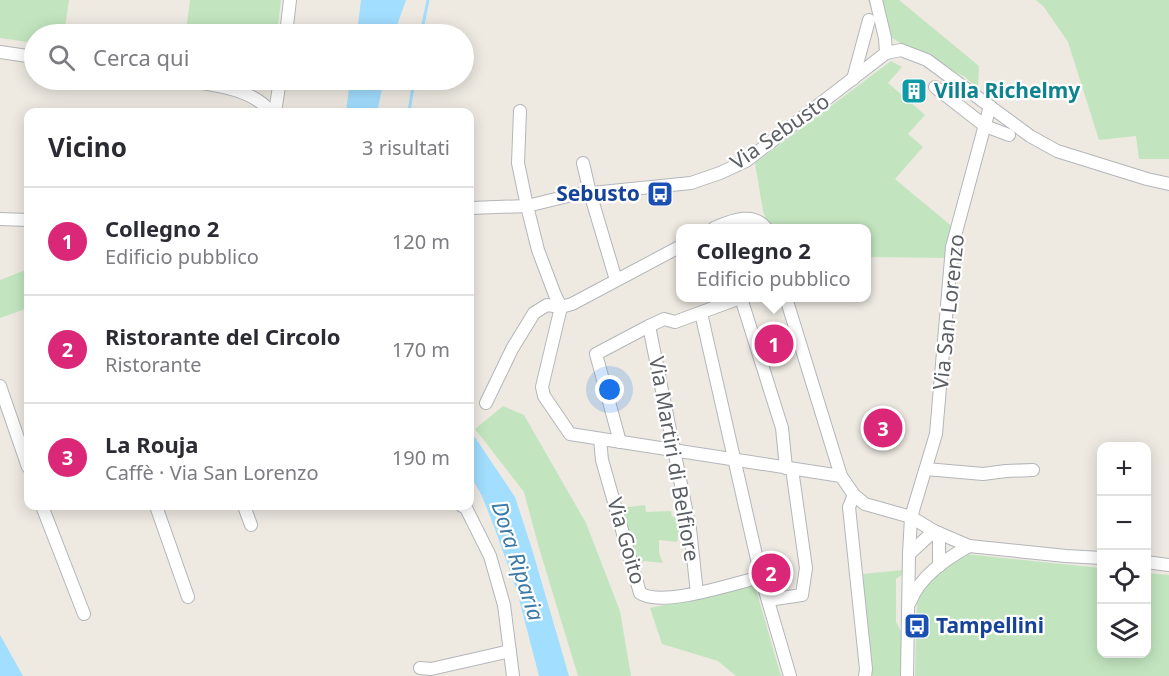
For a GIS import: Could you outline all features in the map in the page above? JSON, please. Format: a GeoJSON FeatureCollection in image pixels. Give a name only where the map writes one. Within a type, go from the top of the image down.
{"type":"FeatureCollection","features":[{"type":"Feature","properties":{"kind":"street"},"geometry":{"type":"LineString","coordinates":[[287,24],[290,0]]}},
{"type":"Feature","properties":{"kind":"street"},"geometry":{"type":"LineString","coordinates":[[876,0],[886,53],[901,50],[927,60],[1030,136],[1057,151],[1169,184]]}},
{"type":"Feature","properties":{"kind":"street"},"geometry":{"type":"LineString","coordinates":[[854,79],[869,20]]}},
{"type":"Feature","properties":{"kind":"street"},"geometry":{"type":"LineString","coordinates":[[0,52],[24,56]]}},
{"type":"Feature","properties":{"kind":"street","name":"Via Sebusto"},"geometry":{"type":"LineString","coordinates":[[474,208],[527,206],[561,197],[691,183],[720,174],[746,161],[886,53]]}},
{"type":"Feature","properties":{"kind":"street"},"geometry":{"type":"LineString","coordinates":[[935,87],[985,126],[1009,135]]}},
{"type":"Feature","properties":{"kind":"street"},"geometry":{"type":"LineString","coordinates":[[235,90],[256,99],[268,108]]}},
{"type":"Feature","properties":{"kind":"street"},"geometry":{"type":"LineString","coordinates":[[274,108],[278,90]]}},
{"type":"Feature","properties":{"kind":"street","name":"Via San Lorenzo"},"geometry":{"type":"LineString","coordinates":[[907,676],[911,517],[936,434],[952,247],[990,106]]}},
{"type":"Feature","properties":{"kind":"street"},"geometry":{"type":"LineString","coordinates":[[520,111],[519,163],[527,206],[538,250],[561,307],[542,387],[544,396],[570,434],[841,476]]}},
{"type":"Feature","properties":{"kind":"street"},"geometry":{"type":"LineString","coordinates":[[583,163],[616,280]]}},
{"type":"Feature","properties":{"kind":"street"},"geometry":{"type":"LineString","coordinates":[[723,224],[742,218],[757,220],[762,224]]}},
{"type":"Feature","properties":{"kind":"street"},"geometry":{"type":"LineString","coordinates":[[0,219],[24,220]]}},
{"type":"Feature","properties":{"kind":"street"},"geometry":{"type":"LineString","coordinates":[[486,403],[512,349],[534,312],[547,305],[561,307],[572,304],[676,249]]}},
{"type":"Feature","properties":{"kind":"street"},"geometry":{"type":"LineString","coordinates":[[620,442],[596,354],[664,319],[675,322],[728,302]]}},
{"type":"Feature","properties":{"kind":"street"},"geometry":{"type":"LineString","coordinates":[[743,302],[782,428],[806,568],[802,595],[768,600]]}},
{"type":"Feature","properties":{"kind":"street"},"geometry":{"type":"LineString","coordinates":[[788,302],[841,476],[854,495],[865,504],[911,517],[969,546],[1097,558]]}},
{"type":"Feature","properties":{"kind":"street"},"geometry":{"type":"LineString","coordinates":[[700,313],[761,577],[790,676]]}},
{"type":"Feature","properties":{"kind":"street","name":"Via Martiri di Belfiore"},"geometry":{"type":"LineString","coordinates":[[649,326],[690,529],[697,593]]}},
{"type":"Feature","properties":{"kind":"street"},"geometry":{"type":"LineString","coordinates":[[0,386],[24,455]]}},
{"type":"Feature","properties":{"kind":"street","name":"Via Goito"},"geometry":{"type":"LineString","coordinates":[[600,439],[602,460],[640,593],[656,598],[679,597],[761,577]]}},
{"type":"Feature","properties":{"kind":"street"},"geometry":{"type":"LineString","coordinates":[[926,469],[983,474],[1033,470]]}},
{"type":"Feature","properties":{"kind":"street"},"geometry":{"type":"LineString","coordinates":[[854,495],[849,507],[865,676]]}},
{"type":"Feature","properties":{"kind":"street"},"geometry":{"type":"LineString","coordinates":[[44,510],[84,614]]}},
{"type":"Feature","properties":{"kind":"street"},"geometry":{"type":"LineString","coordinates":[[157,510],[188,597]]}},
{"type":"Feature","properties":{"kind":"street"},"geometry":{"type":"LineString","coordinates":[[245,510],[251,525]]}},
{"type":"Feature","properties":{"kind":"street"},"geometry":{"type":"LineString","coordinates":[[467,510],[490,556],[504,605],[513,676]]}},
{"type":"Feature","properties":{"kind":"street"},"geometry":{"type":"LineString","coordinates":[[909,554],[937,532]]}},
{"type":"Feature","properties":{"kind":"street"},"geometry":{"type":"LineString","coordinates":[[937,532],[939,566]]}},
{"type":"Feature","properties":{"kind":"street"},"geometry":{"type":"LineString","coordinates":[[909,604],[918,586],[939,566],[969,546]]}},
{"type":"Feature","properties":{"kind":"street"},"geometry":{"type":"LineString","coordinates":[[1151,563],[1169,565]]}},
{"type":"Feature","properties":{"kind":"street"},"geometry":{"type":"LineString","coordinates":[[420,668],[431,669],[510,651]]}},
{"type":"Feature","properties":{"kind":"green space"},"geometry":{"type":"Polygon","coordinates":[[[0,0],[69,0],[65,24],[24,24],[24,42],[0,38],[0,0]]]}},
{"type":"Feature","properties":{"kind":"green space"},"geometry":{"type":"Polygon","coordinates":[[[190,0],[281,0],[278,24],[187,24],[190,0]]]}},
{"type":"Feature","properties":{"kind":"green space"},"geometry":{"type":"Polygon","coordinates":[[[868,0],[899,0],[979,66],[978,89],[965,77],[900,43],[877,28],[868,0]]]}},
{"type":"Feature","properties":{"kind":"green space"},"geometry":{"type":"Polygon","coordinates":[[[1036,0],[1169,0],[1169,159],[1139,159],[1136,136],[1099,140],[1068,42],[1044,7],[1036,0]]]}},
{"type":"Feature","properties":{"kind":"green space"},"geometry":{"type":"Polygon","coordinates":[[[891,61],[902,67],[888,83],[925,115],[908,134],[923,147],[895,179],[954,228],[947,258],[871,257],[871,224],[768,224],[763,211],[755,163],[891,61]]]}},
{"type":"Feature","properties":{"kind":"green space"},"geometry":{"type":"Polygon","coordinates":[[[24,271],[24,309],[0,318],[0,280],[24,271]]]}},
{"type":"Feature","properties":{"kind":"green space"},"geometry":{"type":"Polygon","coordinates":[[[503,406],[524,415],[586,523],[620,611],[631,676],[578,676],[524,492],[475,429],[503,406]]]}},
{"type":"Feature","properties":{"kind":"green space"},"geometry":{"type":"Polygon","coordinates":[[[645,505],[646,512],[671,511],[672,517],[683,517],[687,538],[678,538],[677,542],[659,540],[659,553],[663,563],[644,561],[635,565],[621,508],[645,505]]]}},
{"type":"Feature","properties":{"kind":"green space"},"geometry":{"type":"Polygon","coordinates":[[[965,554],[1097,568],[1097,658],[1151,658],[1151,573],[1169,575],[1169,676],[915,676],[917,598],[941,570],[965,554]]]}},
{"type":"Feature","properties":{"kind":"green space"},"geometry":{"type":"Polygon","coordinates":[[[903,570],[903,574],[896,579],[896,622],[904,637],[900,676],[871,676],[863,574],[903,570]]]}},
{"type":"Feature","properties":{"kind":"green space"},"geometry":{"type":"Polygon","coordinates":[[[755,586],[781,676],[736,676],[718,661],[662,644],[650,608],[755,586]]]}},
{"type":"Feature","properties":{"kind":"water"},"geometry":{"type":"Polygon","coordinates":[[[361,0],[406,0],[398,24],[358,24],[361,0]]]}},
{"type":"Feature","properties":{"kind":"water"},"geometry":{"type":"Polygon","coordinates":[[[349,90],[382,90],[378,108],[346,108],[349,90]]]}},
{"type":"Feature","properties":{"kind":"water","name":"Dora Riparia"},"geometry":{"type":"Polygon","coordinates":[[[474,436],[515,497],[569,676],[539,676],[517,591],[482,496],[474,482],[474,436]]]}},
{"type":"Feature","properties":{"kind":"water"},"geometry":{"type":"Polygon","coordinates":[[[0,635],[23,676],[0,676],[0,635]]]}},
{"type":"Feature","properties":{"kind":"waterway"},"geometry":{"type":"LineString","coordinates":[[423,24],[428,0]]}},
{"type":"Feature","properties":{"kind":"waterway"},"geometry":{"type":"LineString","coordinates":[[410,108],[412,90]]}},
{"type":"Feature","properties":{"kind":"place","name":"Villa Richelmy"},"geometry":{"type":"Point","coordinates":[914,91]}},
{"type":"Feature","properties":{"kind":"place","name":"Sebusto"},"geometry":{"type":"Point","coordinates":[660,194]}},
{"type":"Feature","properties":{"kind":"place","name":"Collegno 2"},"geometry":{"type":"Point","coordinates":[774,344]}},
{"type":"Feature","properties":{"kind":"place","name":"La Rouja"},"geometry":{"type":"Point","coordinates":[883,428]}},
{"type":"Feature","properties":{"kind":"place","name":"Ristorante del Circolo"},"geometry":{"type":"Point","coordinates":[771,573]}},
{"type":"Feature","properties":{"kind":"place","name":"Tampellini"},"geometry":{"type":"Point","coordinates":[917,626]}}]}
